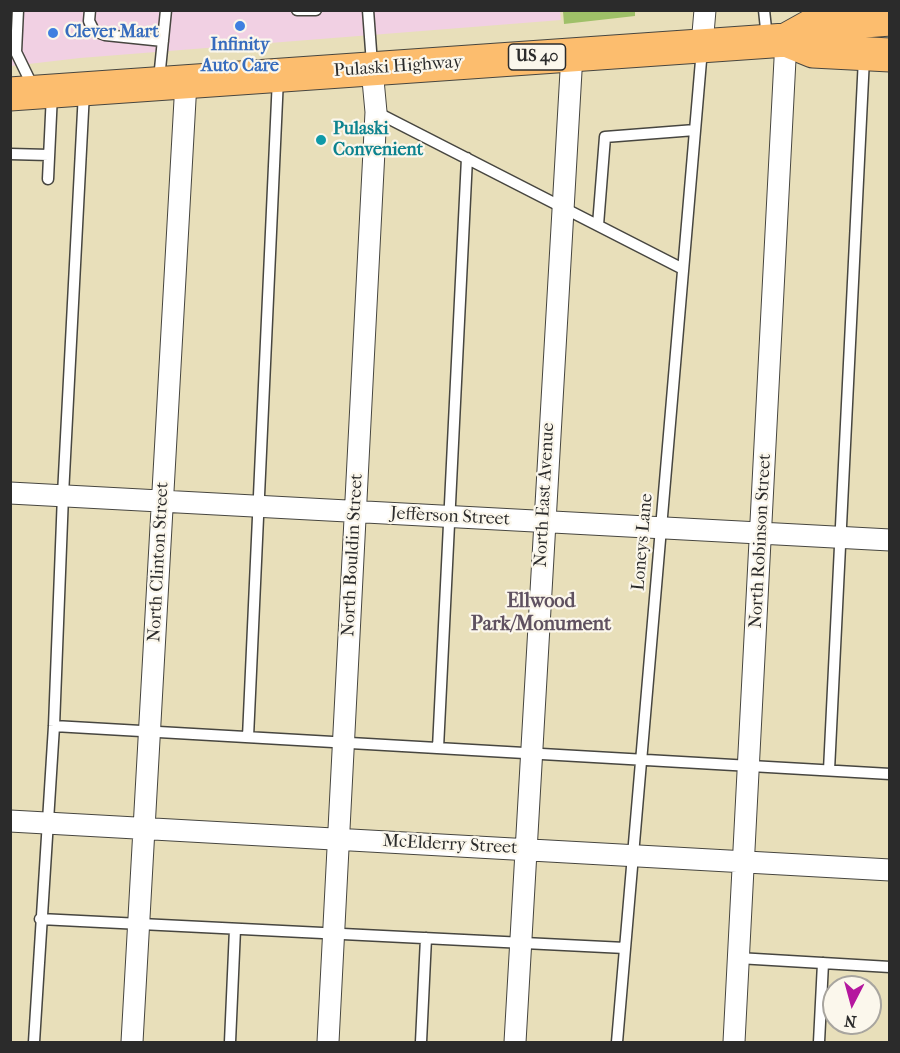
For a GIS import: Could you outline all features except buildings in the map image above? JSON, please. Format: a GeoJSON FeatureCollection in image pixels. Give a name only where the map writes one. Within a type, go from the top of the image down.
{"type":"FeatureCollection","features":[{"type":"Feature","properties":{"kind":"main road","name":"Pulaski Highway"},"geometry":{"type":"LineString","coordinates":[[46,91],[702,45],[772,30],[890,19]]}},
{"type":"Feature","properties":{"kind":"main road","name":"Pulaski Highway"},"geometry":{"type":"LineString","coordinates":[[772,30],[813,51],[881,50]]}},
{"type":"Feature","properties":{"kind":"street"},"geometry":{"type":"LineString","coordinates":[[702,45],[705,10]]}},
{"type":"Feature","properties":{"kind":"street","name":"North Robinson Street"},"geometry":{"type":"LineString","coordinates":[[734,1042],[742,862],[762,534],[772,30]]}},
{"type":"Feature","properties":{"kind":"street","name":"North East Avenue"},"geometry":{"type":"LineString","coordinates":[[515,1042],[561,207],[572,54]]}},
{"type":"Feature","properties":{"kind":"street","name":"North Bouldin Street"},"geometry":{"type":"LineString","coordinates":[[328,1042],[376,112],[372,69]]}},
{"type":"Feature","properties":{"kind":"street","name":"North Clinton Street"},"geometry":{"type":"LineString","coordinates":[[132,1042],[163,501],[172,83]]}},
{"type":"Feature","properties":{"kind":"street","name":"Jefferson Street"},"geometry":{"type":"LineString","coordinates":[[10,493],[890,540]]}},
{"type":"Feature","properties":{"kind":"street","name":"McElderry Street"},"geometry":{"type":"LineString","coordinates":[[10,820],[890,870]]}},
{"type":"Feature","properties":{"kind":"lane"},"geometry":{"type":"LineString","coordinates":[[18,10],[16,52],[46,91],[48,179]]}},
{"type":"Feature","properties":{"kind":"lane"},"geometry":{"type":"LineString","coordinates":[[90,10],[89,21],[94,31],[105,35],[163,41]]}},
{"type":"Feature","properties":{"kind":"lane"},"geometry":{"type":"LineString","coordinates":[[166,10],[163,41],[172,83]]}},
{"type":"Feature","properties":{"kind":"lane"},"geometry":{"type":"LineString","coordinates":[[297,10],[316,10]]}},
{"type":"Feature","properties":{"kind":"lane"},"geometry":{"type":"LineString","coordinates":[[368,10],[372,69]]}},
{"type":"Feature","properties":{"kind":"lane","name":"Loneys Lane"},"geometry":{"type":"LineString","coordinates":[[617,1042],[702,45]]}},
{"type":"Feature","properties":{"kind":"lane"},"geometry":{"type":"LineString","coordinates":[[829,770],[842,538],[881,50]]}},
{"type":"Feature","properties":{"kind":"lane"},"geometry":{"type":"LineString","coordinates":[[248,737],[279,75]]}},
{"type":"Feature","properties":{"kind":"lane"},"geometry":{"type":"LineString","coordinates":[[34,1042],[54,726],[63,495],[46,91]]}},
{"type":"Feature","properties":{"kind":"lane"},"geometry":{"type":"LineString","coordinates":[[376,112],[684,269]]}},
{"type":"Feature","properties":{"kind":"lane"},"geometry":{"type":"LineString","coordinates":[[598,225],[605,137],[695,130]]}},
{"type":"Feature","properties":{"kind":"lane"},"geometry":{"type":"LineString","coordinates":[[10,154],[49,155]]}},
{"type":"Feature","properties":{"kind":"lane"},"geometry":{"type":"LineString","coordinates":[[438,748],[467,158]]}},
{"type":"Feature","properties":{"kind":"lane"},"geometry":{"type":"LineString","coordinates":[[54,726],[890,774]]}},
{"type":"Feature","properties":{"kind":"lane"},"geometry":{"type":"LineString","coordinates":[[40,919],[625,948]]}},
{"type":"Feature","properties":{"kind":"lane"},"geometry":{"type":"LineString","coordinates":[[230,1042],[235,928]]}},
{"type":"Feature","properties":{"kind":"lane"},"geometry":{"type":"LineString","coordinates":[[421,1042],[426,938]]}},
{"type":"Feature","properties":{"kind":"lane"},"geometry":{"type":"LineString","coordinates":[[738,958],[890,967]]}},
{"type":"Feature","properties":{"kind":"lane"},"geometry":{"type":"LineString","coordinates":[[819,1042],[823,963]]}},
{"type":"Feature","properties":{"kind":"shaded area"},"geometry":{"type":"Polygon","coordinates":[[[560,10],[561,20],[80,58],[11,66],[10,11],[560,10]]]}},
{"type":"Feature","properties":{"kind":"green space"},"geometry":{"type":"Polygon","coordinates":[[[563,11],[635,11],[635,16],[564,24],[563,11]]]}},
{"type":"Feature","properties":{"kind":"place","name":"Infinity Auto Care"},"geometry":{"type":"Point","coordinates":[240,26]}},
{"type":"Feature","properties":{"kind":"place","name":"Clever Mart"},"geometry":{"type":"Point","coordinates":[53,33]}},
{"type":"Feature","properties":{"kind":"place","name":"Pulaski Convenient"},"geometry":{"type":"Point","coordinates":[321,140]}},
{"type":"Feature","properties":{"kind":"district","name":"Ellwood Park/Monument"},"geometry":{"type":"Point","coordinates":[541,614]}}]}
